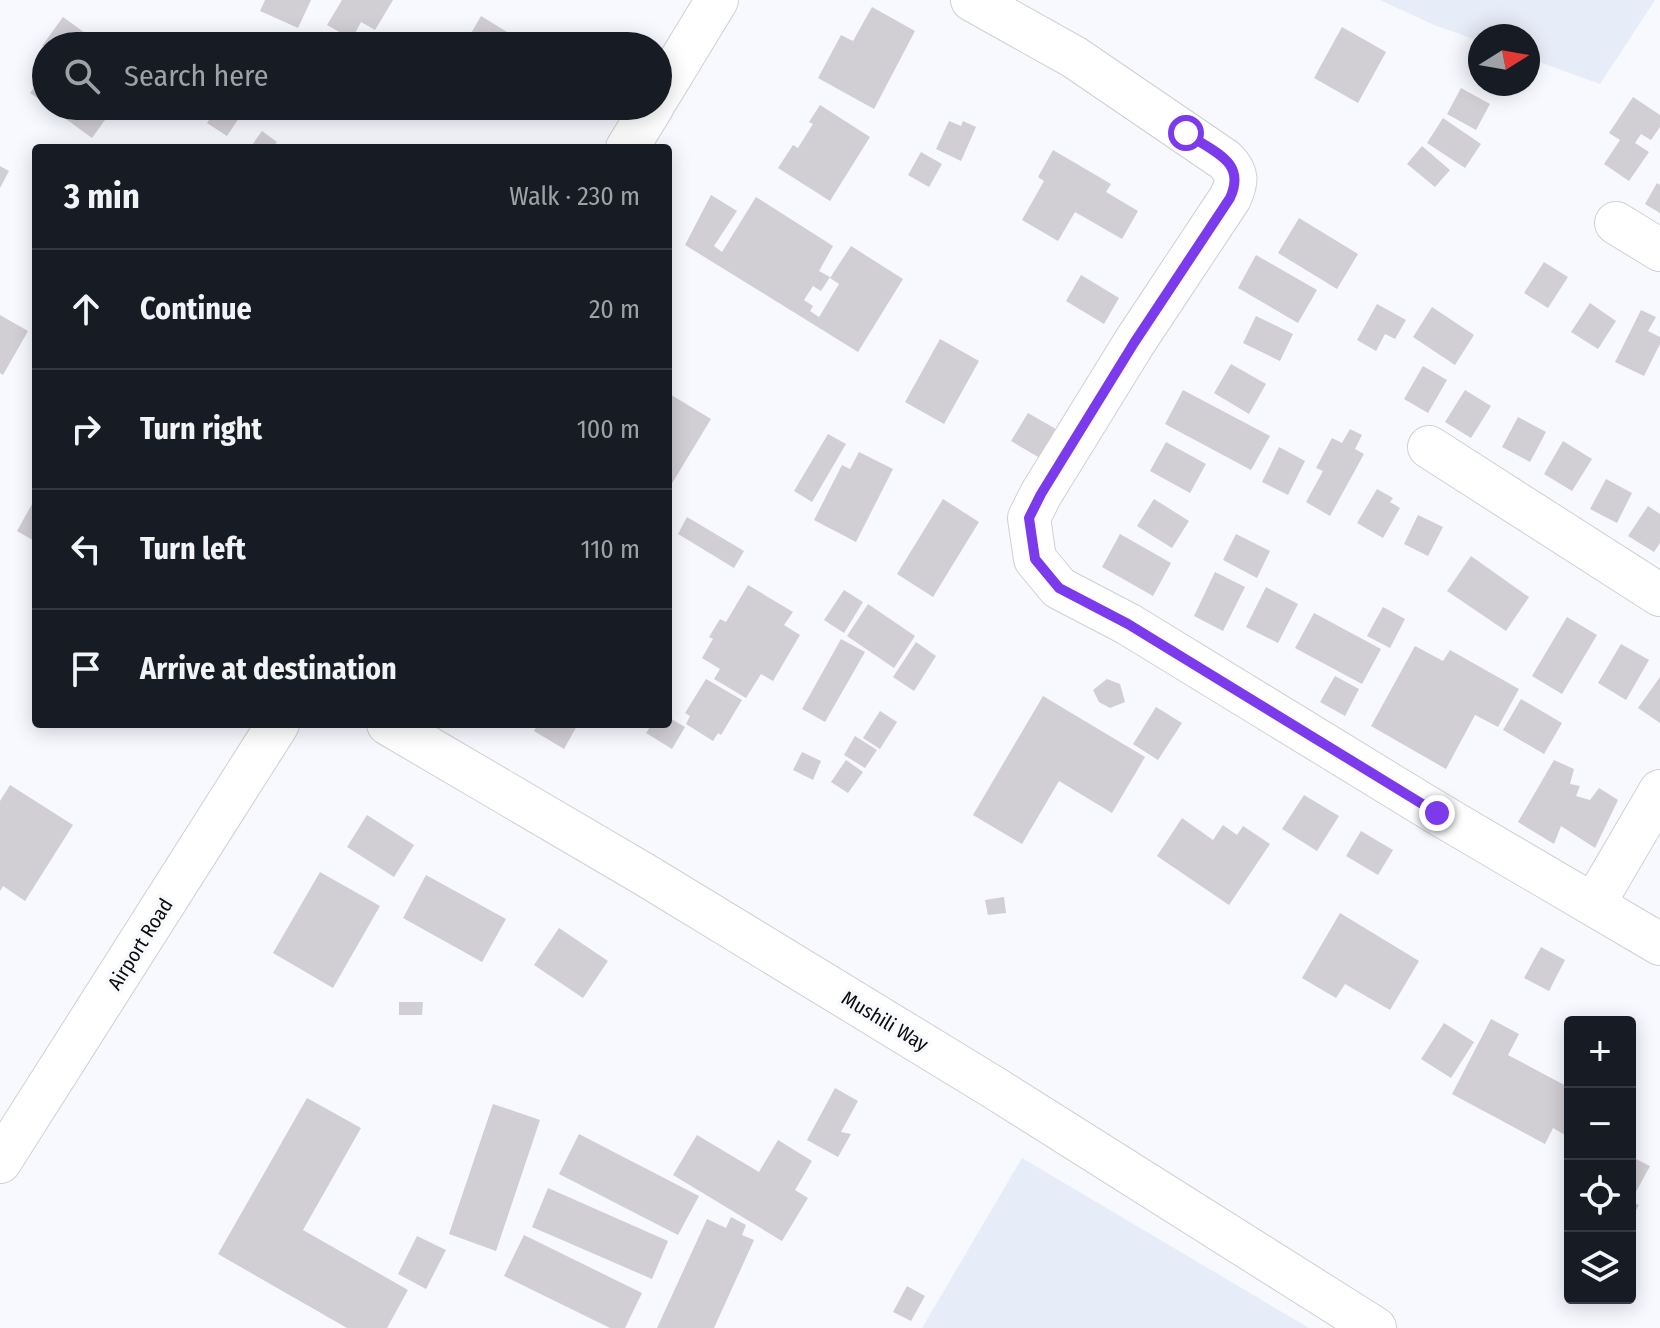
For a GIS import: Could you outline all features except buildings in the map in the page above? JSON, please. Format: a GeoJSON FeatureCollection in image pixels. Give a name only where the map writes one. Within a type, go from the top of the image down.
{"type":"FeatureCollection","features":[{"type":"Feature","properties":{"kind":"street"},"geometry":{"type":"LineString","coordinates":[[672,74],[717,0]]}},
{"type":"Feature","properties":{"kind":"street"},"geometry":{"type":"LineString","coordinates":[[972,0],[1074,57],[1225,160],[1235,170],[1237,183],[1041,494],[1029,518],[1035,559],[1059,588],[1128,624],[1437,813],[1660,944]]}},
{"type":"Feature","properties":{"kind":"street"},"geometry":{"type":"LineString","coordinates":[[629,144],[644,120]]}},
{"type":"Feature","properties":{"kind":"street"},"geometry":{"type":"LineString","coordinates":[[1616,223],[1660,250]]}},
{"type":"Feature","properties":{"kind":"street"},"geometry":{"type":"LineString","coordinates":[[1429,447],[1660,595]]}},
{"type":"Feature","properties":{"kind":"street","name":"Airport Road"},"geometry":{"type":"LineString","coordinates":[[0,1162],[275,728]]}},
{"type":"Feature","properties":{"kind":"street","name":"Mushili Way"},"geometry":{"type":"LineString","coordinates":[[395,728],[647,876],[980,1078],[1375,1328]]}},
{"type":"Feature","properties":{"kind":"street"},"geometry":{"type":"LineString","coordinates":[[1594,904],[1660,791]]}},
{"type":"Feature","properties":{"kind":"shaded area"},"geometry":{"type":"Polygon","coordinates":[[[1380,0],[1655,0],[1600,84],[1540,62],[1540,24],[1468,24],[1468,37],[1380,0]]]}},
{"type":"Feature","properties":{"kind":"shaded area"},"geometry":{"type":"Polygon","coordinates":[[[1022,1158],[1309,1328],[922,1328],[1022,1158]]]}},
{"type":"Feature","properties":{"kind":"route"},"geometry":{"type":"LineString","coordinates":[[1186,133],[1225,160],[1235,170],[1237,183],[1041,494],[1029,518],[1035,559],[1059,588],[1128,624],[1437,813]]}}]}
